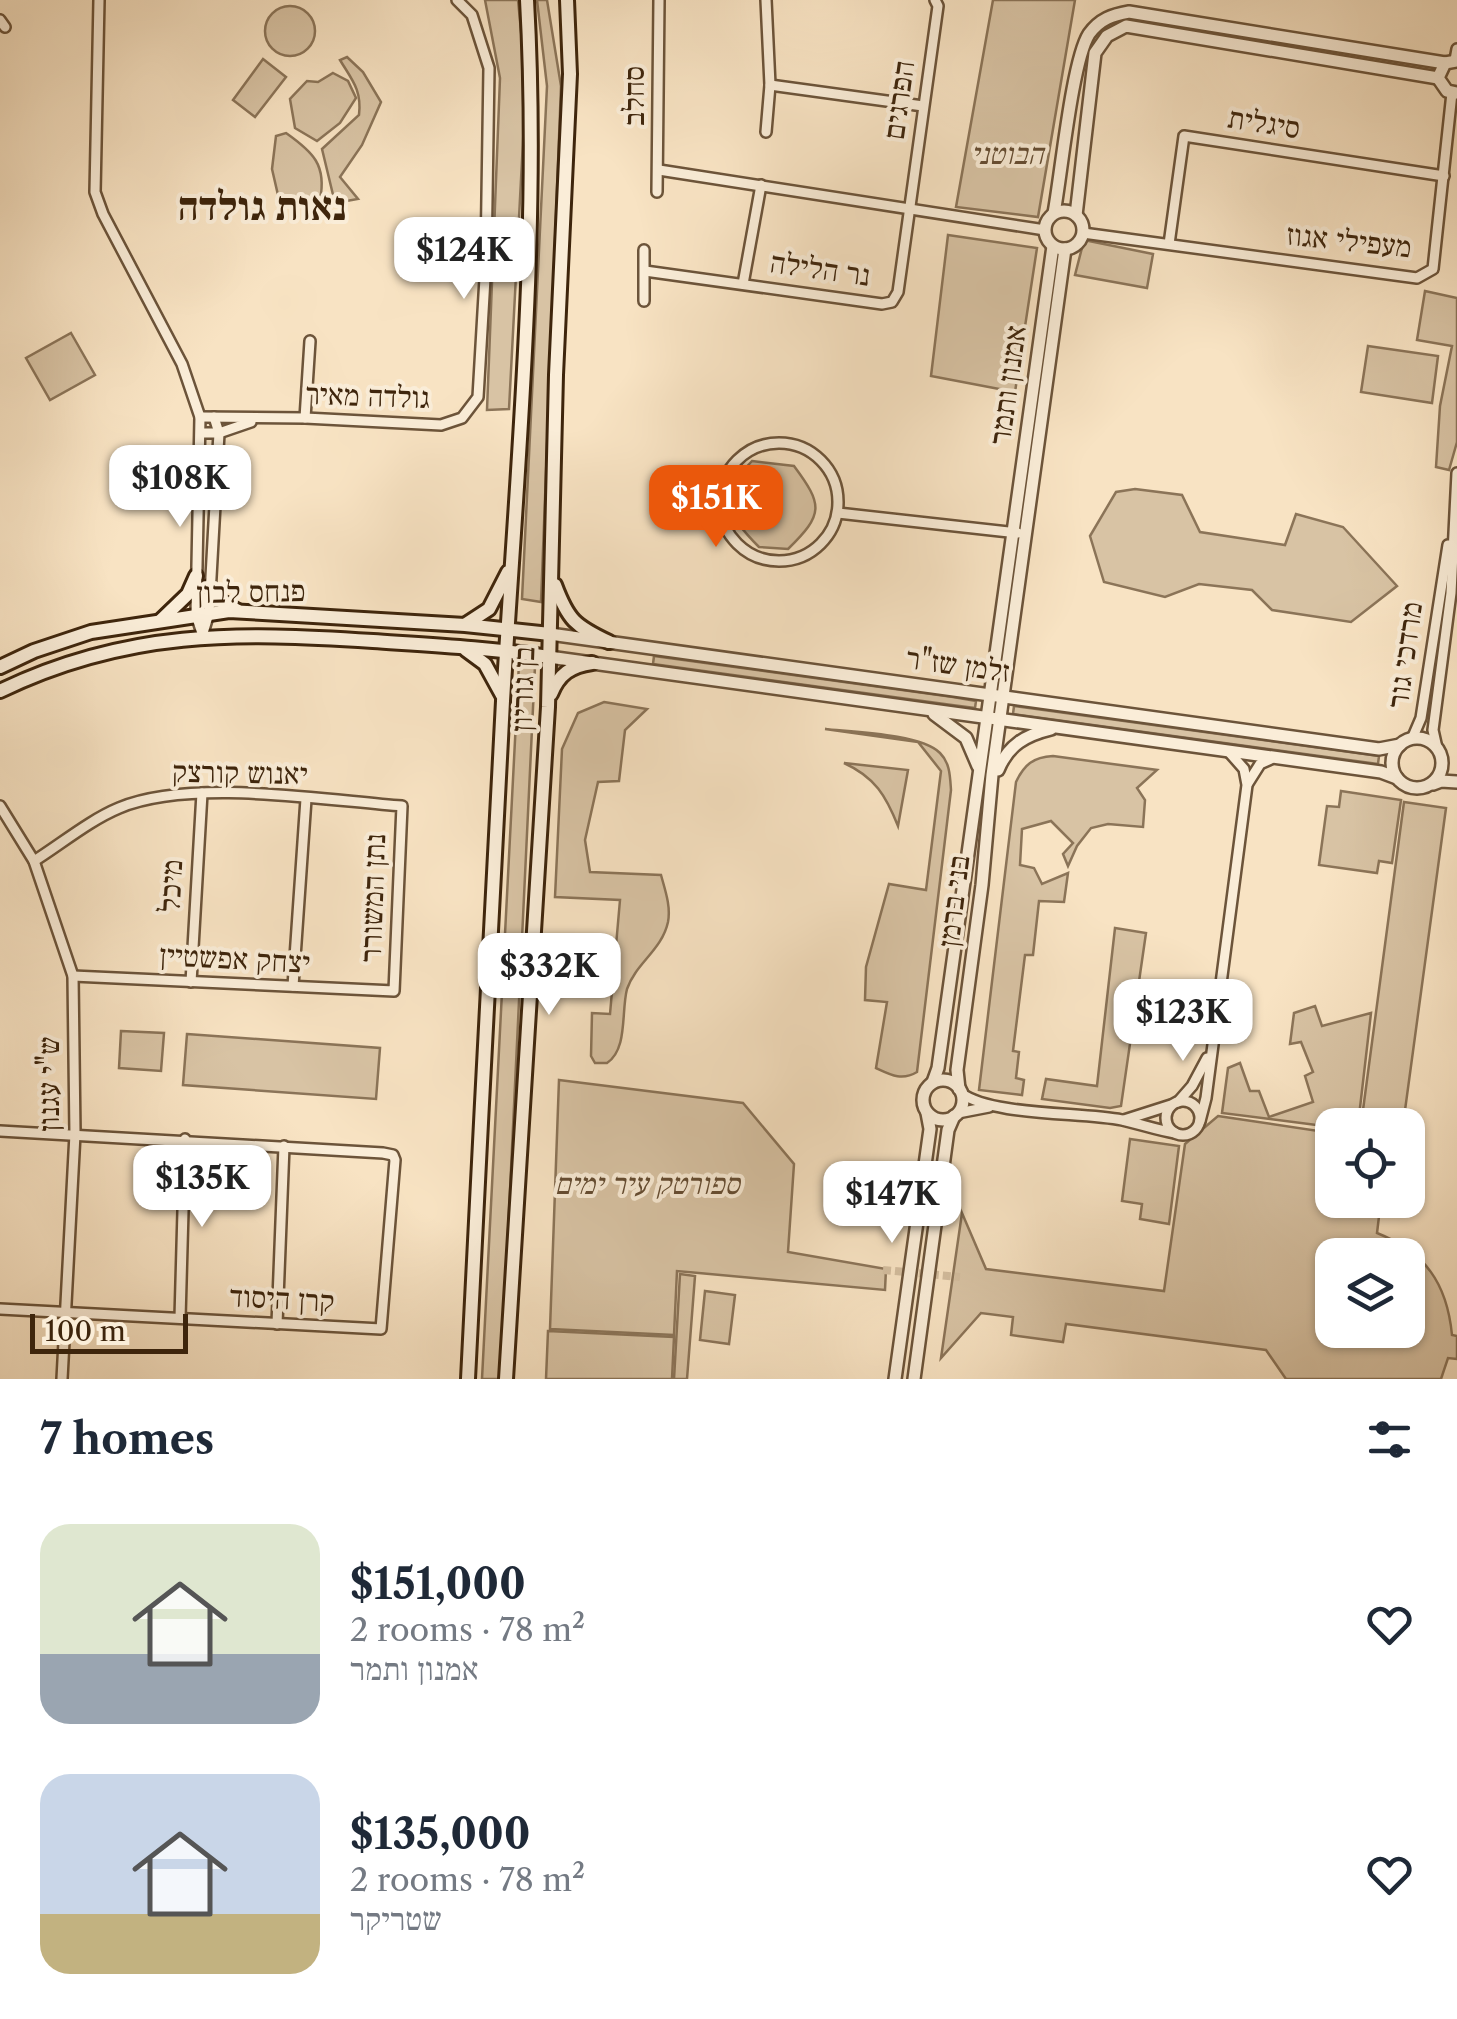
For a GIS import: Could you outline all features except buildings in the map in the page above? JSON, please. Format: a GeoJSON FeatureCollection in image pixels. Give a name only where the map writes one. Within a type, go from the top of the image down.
{"type":"FeatureCollection","features":[{"type":"Feature","properties":{"kind":"main road","name":"בן גוריון"},"geometry":{"type":"LineString","coordinates":[[468,1379],[514,555],[533,102],[528,0]]}},
{"type":"Feature","properties":{"kind":"main road","name":"בן גוריון"},"geometry":{"type":"LineString","coordinates":[[506,1379],[548,706],[556,375],[570,74],[567,0]]}},
{"type":"Feature","properties":{"kind":"main road"},"geometry":{"type":"LineString","coordinates":[[464,624],[482,617],[498,598],[514,555]]}},
{"type":"Feature","properties":{"kind":"main road"},"geometry":{"type":"LineString","coordinates":[[158,621],[188,594],[196,576]]}},
{"type":"Feature","properties":{"kind":"main road"},"geometry":{"type":"LineString","coordinates":[[553,580],[570,619],[608,642]]}},
{"type":"Feature","properties":{"kind":"main road"},"geometry":{"type":"LineString","coordinates":[[208,587],[225,605],[240,612]]}},
{"type":"Feature","properties":{"kind":"main road","name":"פנחס לבון"},"geometry":{"type":"LineString","coordinates":[[0,667],[34,650],[91,632],[203,614],[240,612],[510,628]]}},
{"type":"Feature","properties":{"kind":"main road","name":"זלמן שז\"ר"},"geometry":{"type":"LineString","coordinates":[[510,628],[550,634]]}},
{"type":"Feature","properties":{"kind":"main road","name":"פנחס לבון"},"geometry":{"type":"LineString","coordinates":[[0,691],[44,670],[96,653],[203,636],[286,636],[507,651]]}},
{"type":"Feature","properties":{"kind":"main road"},"geometry":{"type":"LineString","coordinates":[[459,647],[486,664],[504,699]]}},
{"type":"Feature","properties":{"kind":"main road","name":"זלמן שז\"ר"},"geometry":{"type":"LineString","coordinates":[[507,651],[549,657]]}},
{"type":"Feature","properties":{"kind":"main road"},"geometry":{"type":"LineString","coordinates":[[548,706],[564,674],[576,666],[592,663]]}},
{"type":"Feature","properties":{"kind":"street"},"geometry":{"type":"LineString","coordinates":[[99,0],[95,192],[182,364],[200,416],[196,576],[203,636]]}},
{"type":"Feature","properties":{"kind":"street","name":"גולדה מאיר"},"geometry":{"type":"LineString","coordinates":[[200,416],[441,425],[462,418],[478,397],[486,261],[488,68],[472,15],[457,0]]}},
{"type":"Feature","properties":{"kind":"street","name":"סחלב"},"geometry":{"type":"LineString","coordinates":[[658,192],[659,0]]}},
{"type":"Feature","properties":{"kind":"street"},"geometry":{"type":"LineString","coordinates":[[766,0],[770,84],[766,132]]}},
{"type":"Feature","properties":{"kind":"street","name":"הפרגים"},"geometry":{"type":"LineString","coordinates":[[910,208],[938,6],[935,0]]}},
{"type":"Feature","properties":{"kind":"street"},"geometry":{"type":"LineString","coordinates":[[1045,230],[1054,214],[1079,62],[1088,35],[1107,16],[1129,12],[1453,58],[1438,78]]}},
{"type":"Feature","properties":{"kind":"street"},"geometry":{"type":"LineString","coordinates":[[659,170],[1045,230],[1059,248],[1077,245],[1083,233],[1076,215],[1095,53],[1108,36],[1126,26],[1438,78]]}},
{"type":"Feature","properties":{"kind":"street"},"geometry":{"type":"LineString","coordinates":[[1438,78],[1442,88],[1454,93]]}},
{"type":"Feature","properties":{"kind":"street"},"geometry":{"type":"LineString","coordinates":[[770,84],[923,106]]}},
{"type":"Feature","properties":{"kind":"street","name":"מעפילי אגוז"},"geometry":{"type":"LineString","coordinates":[[1083,233],[1418,278],[1433,269],[1454,93]]}},
{"type":"Feature","properties":{"kind":"street","name":"סיגלית"},"geometry":{"type":"LineString","coordinates":[[1169,244],[1184,136],[1444,176]]}},
{"type":"Feature","properties":{"kind":"street"},"geometry":{"type":"LineString","coordinates":[[743,284],[762,186]]}},
{"type":"Feature","properties":{"kind":"street","name":"נר הלילה"},"geometry":{"type":"LineString","coordinates":[[645,271],[882,304],[892,302],[898,292],[910,208]]}},
{"type":"Feature","properties":{"kind":"street"},"geometry":{"type":"LineString","coordinates":[[1054,214],[1064,211],[1076,215]]}},
{"type":"Feature","properties":{"kind":"street","name":"אמנון ותמר"},"geometry":{"type":"LineString","coordinates":[[996,696],[1008,667],[1026,534],[1059,346],[1059,248]]}},
{"type":"Feature","properties":{"kind":"street","name":"אמנון ותמר"},"geometry":{"type":"LineString","coordinates":[[993,719],[994,660],[1059,248]]}},
{"type":"Feature","properties":{"kind":"street"},"geometry":{"type":"LineString","coordinates":[[644,250],[644,301]]}},
{"type":"Feature","properties":{"kind":"street"},"geometry":{"type":"LineString","coordinates":[[305,418],[310,340]]}},
{"type":"Feature","properties":{"kind":"street"},"geometry":{"type":"LineString","coordinates":[[203,614],[219,433],[214,417]]}},
{"type":"Feature","properties":{"kind":"street","name":"גולדה מאיר"},"geometry":{"type":"LineString","coordinates":[[202,433],[219,433],[258,419]]}},
{"type":"Feature","properties":{"kind":"street"},"geometry":{"type":"LineString","coordinates":[[774,442],[794,444],[811,451],[826,466],[838,496],[838,513],[830,533],[806,555],[786,561],[762,559],[744,550],[731,537],[722,519],[720,492],[732,464],[748,450],[774,442]]}},
{"type":"Feature","properties":{"kind":"street","name":"מרדכי גור"},"geometry":{"type":"LineString","coordinates":[[1439,751],[1433,730],[1454,593],[1457,473]]}},
{"type":"Feature","properties":{"kind":"street"},"geometry":{"type":"LineString","coordinates":[[838,513],[1026,534]]}},
{"type":"Feature","properties":{"kind":"street","name":"מרדכי גור"},"geometry":{"type":"LineString","coordinates":[[1406,742],[1422,718],[1453,517]]}},
{"type":"Feature","properties":{"kind":"street"},"geometry":{"type":"LineString","coordinates":[[198,544],[212,544]]}},
{"type":"Feature","properties":{"kind":"street"},"geometry":{"type":"LineString","coordinates":[[1439,593],[1454,593]]}},
{"type":"Feature","properties":{"kind":"street","name":"זלמן שז\"ר"},"geometry":{"type":"LineString","coordinates":[[550,634],[1379,749],[1406,742]]}},
{"type":"Feature","properties":{"kind":"street","name":"זלמן שז\"ר"},"geometry":{"type":"LineString","coordinates":[[549,657],[1381,772],[1397,778]]}},
{"type":"Feature","properties":{"kind":"street"},"geometry":{"type":"LineString","coordinates":[[954,690],[976,684],[994,660]]}},
{"type":"Feature","properties":{"kind":"street"},"geometry":{"type":"LineString","coordinates":[[1008,667],[1013,684],[1037,701]]}},
{"type":"Feature","properties":{"kind":"street"},"geometry":{"type":"LineString","coordinates":[[926,710],[966,738],[979,771]]}},
{"type":"Feature","properties":{"kind":"street","name":"בני ברמן"},"geometry":{"type":"LineString","coordinates":[[933,1082],[979,771],[993,719]]}},
{"type":"Feature","properties":{"kind":"street","name":"בני ברמן"},"geometry":{"type":"LineString","coordinates":[[960,1091],[957,1070],[989,808],[993,719]]}},
{"type":"Feature","properties":{"kind":"street"},"geometry":{"type":"LineString","coordinates":[[989,808],[997,773],[1010,750],[1026,737],[1056,728]]}},
{"type":"Feature","properties":{"kind":"street"},"geometry":{"type":"LineString","coordinates":[[1457,763],[1424,740],[1406,742],[1392,762],[1397,778],[1412,788],[1441,781],[1457,782]]}},
{"type":"Feature","properties":{"kind":"street"},"geometry":{"type":"LineString","coordinates":[[1226,751],[1239,760],[1247,786]]}},
{"type":"Feature","properties":{"kind":"street"},"geometry":{"type":"LineString","coordinates":[[1429,786],[1440,774],[1439,751]]}},
{"type":"Feature","properties":{"kind":"street"},"geometry":{"type":"LineString","coordinates":[[895,1379],[930,1128],[922,1098],[933,1082],[950,1081],[970,1099],[1010,1107],[1122,1120],[1175,1133],[1194,1131],[1206,1098],[1247,786],[1260,764],[1274,758]]}},
{"type":"Feature","properties":{"kind":"street","name":"מיכל"},"geometry":{"type":"LineString","coordinates":[[191,982],[202,793]]}},
{"type":"Feature","properties":{"kind":"street","name":"יאנוש קורצק"},"geometry":{"type":"LineString","coordinates":[[34,861],[116,809],[168,794],[402,806]]}},
{"type":"Feature","properties":{"kind":"street"},"geometry":{"type":"LineString","coordinates":[[293,986],[306,799]]}},
{"type":"Feature","properties":{"kind":"street","name":"ש\"י עגנון"},"geometry":{"type":"LineString","coordinates":[[0,806],[34,861],[73,976],[75,1134],[62,1379]]}},
{"type":"Feature","properties":{"kind":"street","name":"נתן המשורר"},"geometry":{"type":"LineString","coordinates":[[394,991],[402,806]]}},
{"type":"Feature","properties":{"kind":"street","name":"יצחק אפשטיין"},"geometry":{"type":"LineString","coordinates":[[73,976],[394,991]]}},
{"type":"Feature","properties":{"kind":"street"},"geometry":{"type":"LineString","coordinates":[[1175,1133],[1166,1120],[1200,1075],[1213,1041]]}},
{"type":"Feature","properties":{"kind":"street"},"geometry":{"type":"LineString","coordinates":[[914,1379],[948,1130],[962,1104],[960,1091]]}},
{"type":"Feature","properties":{"kind":"street"},"geometry":{"type":"LineString","coordinates":[[1122,1120],[1176,1103],[1193,1104],[1200,1121]]}},
{"type":"Feature","properties":{"kind":"street"},"geometry":{"type":"LineString","coordinates":[[927,1113],[937,1119],[972,1108],[1010,1107]]}},
{"type":"Feature","properties":{"kind":"street"},"geometry":{"type":"LineString","coordinates":[[0,1131],[284,1146],[278,1324]]}},
{"type":"Feature","properties":{"kind":"street"},"geometry":{"type":"LineString","coordinates":[[180,1318],[185,1140]]}},
{"type":"Feature","properties":{"kind":"street","name":"קרן היסוד"},"geometry":{"type":"LineString","coordinates":[[0,1309],[381,1329],[393,1156],[284,1146]]}},
{"type":"Feature","properties":{"kind":"green space"},"geometry":{"type":"Polygon","coordinates":[[[485,0],[518,0],[526,84],[509,409],[487,410],[500,78],[485,0]]]}},
{"type":"Feature","properties":{"kind":"green space"},"geometry":{"type":"Polygon","coordinates":[[[537,0],[547,0],[561,86],[541,602],[522,599],[547,86],[537,0]]]}},
{"type":"Feature","properties":{"kind":"green space","name":"הבוטני"},"geometry":{"type":"Polygon","coordinates":[[[993,0],[1075,0],[1038,217],[956,207],[993,0]]]}},
{"type":"Feature","properties":{"kind":"green space"},"geometry":{"type":"Polygon","coordinates":[[[290,6],[308,13],[315,31],[308,49],[290,56],[272,49],[265,31],[272,13],[290,6]]]}},
{"type":"Feature","properties":{"kind":"green space"},"geometry":{"type":"Polygon","coordinates":[[[347,57],[363,72],[381,102],[362,145],[340,177],[358,199],[335,203],[322,149],[359,115],[357,92],[340,60],[347,57]]]}},
{"type":"Feature","properties":{"kind":"green space"},"geometry":{"type":"Polygon","coordinates":[[[263,59],[286,77],[255,117],[233,100],[263,59]]]}},
{"type":"Feature","properties":{"kind":"green space"},"geometry":{"type":"Polygon","coordinates":[[[333,73],[348,81],[356,98],[340,123],[317,141],[295,128],[290,99],[307,81],[318,82],[333,73]]]}},
{"type":"Feature","properties":{"kind":"green space"},"geometry":{"type":"Polygon","coordinates":[[[286,133],[316,160],[321,177],[320,200],[278,195],[272,169],[276,136],[286,133]]]}},
{"type":"Feature","properties":{"kind":"green space"},"geometry":{"type":"Polygon","coordinates":[[[948,235],[1037,248],[1015,392],[931,376],[948,235]]]}},
{"type":"Feature","properties":{"kind":"green space"},"geometry":{"type":"Polygon","coordinates":[[[1084,240],[1153,254],[1147,288],[1075,275],[1084,240]]]}},
{"type":"Feature","properties":{"kind":"green space"},"geometry":{"type":"Polygon","coordinates":[[[1425,291],[1457,298],[1457,442],[1449,470],[1436,467],[1440,406],[1452,346],[1417,340],[1425,291]]]}},
{"type":"Feature","properties":{"kind":"green space"},"geometry":{"type":"Polygon","coordinates":[[[71,333],[95,375],[50,400],[26,358],[71,333]]]}},
{"type":"Feature","properties":{"kind":"green space"},"geometry":{"type":"Polygon","coordinates":[[[1368,346],[1438,356],[1432,403],[1361,392],[1368,346]]]}},
{"type":"Feature","properties":{"kind":"green space"},"geometry":{"type":"Polygon","coordinates":[[[752,461],[794,466],[810,490],[813,518],[788,549],[759,547],[734,515],[734,485],[752,461]]]}},
{"type":"Feature","properties":{"kind":"green space"},"geometry":{"type":"Polygon","coordinates":[[[1135,489],[1182,495],[1200,532],[1285,545],[1296,514],[1343,527],[1397,586],[1351,622],[1272,610],[1252,590],[1199,584],[1165,597],[1104,582],[1090,536],[1116,492],[1135,489]]]}},
{"type":"Feature","properties":{"kind":"green space"},"geometry":{"type":"Polygon","coordinates":[[[654,656],[953,697],[976,701],[975,708],[653,664],[654,656]]]}},
{"type":"Feature","properties":{"kind":"green space"},"geometry":{"type":"Polygon","coordinates":[[[519,663],[535,666],[501,1379],[482,1379],[519,663]]]}},
{"type":"Feature","properties":{"kind":"green space"},"geometry":{"type":"Polygon","coordinates":[[[604,702],[647,709],[625,730],[619,781],[598,782],[585,840],[590,872],[661,875],[669,916],[660,941],[627,989],[623,1029],[614,1057],[607,1063],[595,1063],[591,1056],[592,1013],[610,1014],[620,900],[555,897],[562,749],[578,713],[604,702]]]}},
{"type":"Feature","properties":{"kind":"green space"},"geometry":{"type":"Polygon","coordinates":[[[1014,706],[1379,756],[1378,764],[1013,714],[1014,706]]]}},
{"type":"Feature","properties":{"kind":"green space"},"geometry":{"type":"Polygon","coordinates":[[[825,729],[886,735],[918,742],[825,729]]]}},
{"type":"Feature","properties":{"kind":"green space"},"geometry":{"type":"Polygon","coordinates":[[[918,742],[940,753],[946,761],[951,790],[917,1072],[901,1077],[876,1068],[887,1002],[865,1000],[866,967],[889,884],[926,890],[941,771],[918,742]]]}},
{"type":"Feature","properties":{"kind":"green space"},"geometry":{"type":"Polygon","coordinates":[[[1053,756],[1157,770],[1137,788],[1145,800],[1143,827],[1108,824],[1091,828],[1068,866],[1063,854],[1073,843],[1051,821],[1022,829],[1020,865],[1034,868],[1042,884],[1068,873],[1064,902],[1039,901],[1033,955],[1025,955],[1013,1051],[1019,1052],[1016,1078],[1024,1080],[1022,1095],[979,1090],[1016,782],[1030,763],[1053,756]]]}},
{"type":"Feature","properties":{"kind":"green space"},"geometry":{"type":"Polygon","coordinates":[[[844,763],[908,770],[898,826],[878,788],[844,763]]]}},
{"type":"Feature","properties":{"kind":"green space"},"geometry":{"type":"Polygon","coordinates":[[[1341,791],[1401,800],[1392,863],[1379,861],[1377,873],[1319,865],[1327,806],[1339,807],[1341,791]]]}},
{"type":"Feature","properties":{"kind":"green space"},"geometry":{"type":"Polygon","coordinates":[[[1404,802],[1446,808],[1405,1108],[1363,1108],[1404,802]]]}},
{"type":"Feature","properties":{"kind":"green space"},"geometry":{"type":"Polygon","coordinates":[[[1115,928],[1146,933],[1121,1106],[1042,1099],[1046,1079],[1097,1086],[1115,928]]]}},
{"type":"Feature","properties":{"kind":"green space"},"geometry":{"type":"Polygon","coordinates":[[[1315,1006],[1322,1026],[1371,1013],[1360,1108],[1315,1108],[1315,1125],[1222,1113],[1228,1068],[1240,1063],[1250,1091],[1259,1091],[1269,1117],[1313,1102],[1305,1076],[1313,1072],[1301,1042],[1290,1044],[1294,1013],[1315,1006]]]}},
{"type":"Feature","properties":{"kind":"green space"},"geometry":{"type":"Polygon","coordinates":[[[121,1031],[164,1033],[161,1071],[119,1068],[121,1031]]]}},
{"type":"Feature","properties":{"kind":"green space"},"geometry":{"type":"Polygon","coordinates":[[[187,1034],[380,1048],[376,1099],[183,1085],[187,1034]]]}},
{"type":"Feature","properties":{"kind":"green space","name":"ספורטק עיר ימים"},"geometry":{"type":"Polygon","coordinates":[[[559,1080],[743,1103],[794,1164],[788,1252],[886,1269],[885,1290],[677,1271],[674,1335],[550,1329],[559,1080]]]}},
{"type":"Feature","properties":{"kind":"green space"},"geometry":{"type":"Polygon","coordinates":[[[1218,1116],[1315,1130],[1315,1218],[1379,1218],[1377,1233],[1388,1238],[1315,1238],[1315,1348],[1425,1348],[1425,1265],[1445,1300],[1452,1335],[1457,1336],[1457,1359],[1448,1358],[1441,1379],[1286,1379],[1266,1350],[1066,1324],[1063,1342],[1011,1335],[1013,1317],[981,1313],[941,1358],[962,1213],[986,1269],[1164,1291],[1185,1144],[1218,1116]]]}},
{"type":"Feature","properties":{"kind":"green space"},"geometry":{"type":"Polygon","coordinates":[[[1130,1139],[1179,1146],[1169,1224],[1140,1219],[1142,1204],[1122,1201],[1130,1139]]]}},
{"type":"Feature","properties":{"kind":"green space"},"geometry":{"type":"Polygon","coordinates":[[[680,1274],[695,1276],[687,1379],[674,1379],[680,1274]]]}},
{"type":"Feature","properties":{"kind":"green space"},"geometry":{"type":"Polygon","coordinates":[[[705,1291],[735,1295],[729,1344],[700,1340],[705,1291]]]}},
{"type":"Feature","properties":{"kind":"green space"},"geometry":{"type":"Polygon","coordinates":[[[548,1331],[674,1337],[672,1379],[546,1379],[548,1331]]]}},
{"type":"Feature","properties":{"kind":"tunnel"},"geometry":{"type":"LineString","coordinates":[[883,1270],[960,1277]]}},
{"type":"Feature","properties":{"kind":"district","name":"נאות גולדה"},"geometry":{"type":"Point","coordinates":[262,206]}}]}
